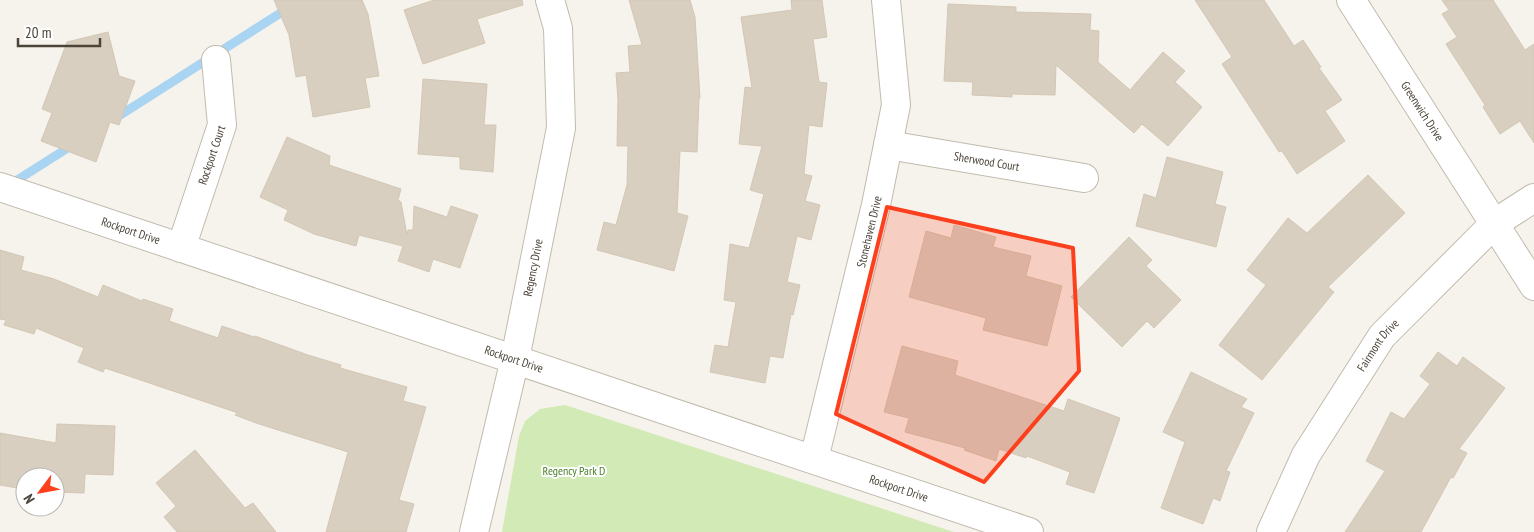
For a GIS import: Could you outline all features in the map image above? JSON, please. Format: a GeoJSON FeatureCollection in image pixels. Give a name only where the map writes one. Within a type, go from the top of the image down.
{"type":"FeatureCollection","features":[{"type":"Feature","properties":{"kind":"street","name":"Regency Drive"},"geometry":{"type":"LineString","coordinates":[[474,532],[515,359],[561,128],[558,28],[550,0]]}},
{"type":"Feature","properties":{"kind":"street","name":"Stonehaven Drive"},"geometry":{"type":"LineString","coordinates":[[814,460],[876,205],[896,105],[886,0]]}},
{"type":"Feature","properties":{"kind":"street","name":"Greenwich Drive"},"geometry":{"type":"LineString","coordinates":[[1351,0],[1534,286]]}},
{"type":"Feature","properties":{"kind":"street","name":"Rockport Court"},"geometry":{"type":"LineString","coordinates":[[181,248],[222,125],[216,60]]}},
{"type":"Feature","properties":{"kind":"street","name":"Sherwood Court"},"geometry":{"type":"LineString","coordinates":[[888,144],[1084,178]]}},
{"type":"Feature","properties":{"kind":"street","name":"Rockport Drive"},"geometry":{"type":"LineString","coordinates":[[0,187],[1029,532]]}},
{"type":"Feature","properties":{"kind":"street","name":"Fairmont Drive"},"geometry":{"type":"LineString","coordinates":[[1271,532],[1306,456],[1382,336],[1495,223],[1534,198]]}},
{"type":"Feature","properties":{"kind":"highlighted area"},"geometry":{"type":"Polygon","coordinates":[[[887,207],[1073,248],[1079,371],[984,482],[836,414],[887,207]]]}},
{"type":"Feature","properties":{"kind":"green space","name":"Regency Park D"},"geometry":{"type":"Polygon","coordinates":[[[565,405],[954,532],[502,532],[519,436],[525,421],[540,409],[565,405]]]}},
{"type":"Feature","properties":{"kind":"building"},"geometry":{"type":"Polygon","coordinates":[[[274,0],[362,0],[368,14],[379,76],[365,78],[370,107],[313,117],[306,75],[296,77],[289,35],[274,0]]]}},
{"type":"Feature","properties":{"kind":"building"},"geometry":{"type":"Polygon","coordinates":[[[434,0],[522,0],[523,5],[477,19],[485,43],[423,64],[404,10],[434,0]]]}},
{"type":"Feature","properties":{"kind":"building"},"geometry":{"type":"Polygon","coordinates":[[[629,0],[690,0],[695,17],[700,98],[697,152],[680,151],[677,213],[688,216],[674,271],[597,250],[604,222],[616,225],[627,185],[628,146],[617,146],[618,100],[616,73],[630,72],[628,46],[642,45],[629,0]]]}},
{"type":"Feature","properties":{"kind":"building"},"geometry":{"type":"Polygon","coordinates":[[[791,0],[822,0],[827,37],[813,39],[819,82],[827,83],[822,127],[809,125],[804,174],[812,176],[805,201],[820,205],[811,240],[797,236],[787,282],[800,285],[793,315],[791,314],[783,358],[770,356],[765,383],[710,372],[715,345],[728,347],[736,302],[724,300],[730,244],[749,248],[764,194],[750,190],[762,146],[739,144],[745,87],[752,88],[741,17],[792,10],[791,0]]]}},
{"type":"Feature","properties":{"kind":"building"},"geometry":{"type":"Polygon","coordinates":[[[1195,0],[1264,0],[1294,46],[1303,40],[1321,67],[1319,68],[1342,100],[1325,111],[1345,141],[1297,174],[1282,151],[1279,152],[1222,64],[1232,57],[1195,0]]]}},
{"type":"Feature","properties":{"kind":"building"},"geometry":{"type":"Polygon","coordinates":[[[1442,0],[1493,0],[1525,50],[1534,44],[1534,143],[1520,121],[1500,134],[1483,107],[1485,105],[1446,44],[1457,37],[1442,14],[1449,10],[1442,0]]]}},
{"type":"Feature","properties":{"kind":"building"},"geometry":{"type":"Polygon","coordinates":[[[948,4],[1016,7],[1016,12],[1091,14],[1090,30],[1099,31],[1098,62],[1130,90],[1163,52],[1185,71],[1175,82],[1202,107],[1168,146],[1142,124],[1134,133],[1056,65],[1055,95],[1012,94],[1012,97],[972,95],[973,82],[944,81],[948,4]]]}},
{"type":"Feature","properties":{"kind":"building"},"geometry":{"type":"Polygon","coordinates":[[[108,32],[119,76],[135,81],[119,125],[110,122],[96,162],[41,141],[52,113],[42,109],[67,42],[108,32]]]}},
{"type":"Feature","properties":{"kind":"building"},"geometry":{"type":"Polygon","coordinates":[[[423,79],[487,84],[484,125],[496,125],[493,172],[460,169],[460,157],[418,154],[423,79]]]}},
{"type":"Feature","properties":{"kind":"building"},"geometry":{"type":"Polygon","coordinates":[[[287,137],[330,156],[329,165],[401,189],[398,200],[401,202],[407,235],[408,230],[413,230],[414,206],[447,217],[451,206],[478,215],[460,268],[433,259],[429,272],[398,261],[403,246],[359,235],[356,246],[314,234],[284,220],[288,210],[260,197],[287,137]]]}},
{"type":"Feature","properties":{"kind":"building"},"geometry":{"type":"Polygon","coordinates":[[[1167,157],[1223,172],[1215,204],[1226,207],[1216,247],[1136,226],[1144,194],[1156,198],[1167,157]]]}},
{"type":"Feature","properties":{"kind":"building"},"geometry":{"type":"Polygon","coordinates":[[[1368,175],[1405,213],[1328,287],[1334,292],[1262,380],[1219,345],[1266,285],[1247,270],[1288,218],[1307,233],[1368,175]]]}},
{"type":"Feature","properties":{"kind":"building"},"geometry":{"type":"Polygon","coordinates":[[[954,225],[996,237],[993,247],[1031,256],[1026,276],[1062,286],[1047,346],[983,330],[986,318],[909,297],[926,231],[951,238],[954,225]]]}},
{"type":"Feature","properties":{"kind":"building"},"geometry":{"type":"Polygon","coordinates":[[[1129,237],[1152,260],[1146,266],[1181,300],[1154,328],[1147,321],[1122,347],[1071,297],[1129,237]]]}},
{"type":"Feature","properties":{"kind":"building"},"geometry":{"type":"Polygon","coordinates":[[[0,250],[24,257],[21,270],[54,279],[98,297],[103,285],[142,301],[143,299],[173,309],[169,321],[218,338],[222,326],[341,365],[340,368],[407,387],[403,401],[426,407],[399,500],[414,504],[406,532],[326,532],[348,452],[256,423],[235,415],[238,413],[105,368],[103,372],[78,362],[84,348],[36,328],[34,334],[4,325],[6,320],[0,319],[0,250]]]}},
{"type":"Feature","properties":{"kind":"building"},"geometry":{"type":"Polygon","coordinates":[[[902,346],[958,361],[955,375],[1064,411],[1068,399],[1120,418],[1094,493],[1066,484],[1070,472],[1027,456],[1026,458],[999,449],[996,461],[964,450],[965,448],[905,432],[909,418],[884,412],[902,346]]]}},
{"type":"Feature","properties":{"kind":"building"},"geometry":{"type":"Polygon","coordinates":[[[1438,352],[1457,366],[1463,357],[1505,388],[1459,449],[1467,453],[1453,478],[1451,477],[1421,532],[1345,532],[1385,471],[1366,461],[1391,412],[1404,419],[1430,384],[1420,376],[1438,352]]]}},
{"type":"Feature","properties":{"kind":"building"},"geometry":{"type":"Polygon","coordinates":[[[1191,372],[1247,399],[1241,407],[1254,413],[1226,471],[1230,472],[1220,501],[1213,498],[1203,524],[1161,508],[1185,442],[1163,432],[1191,372]]]}},
{"type":"Feature","properties":{"kind":"building"},"geometry":{"type":"Polygon","coordinates":[[[57,424],[115,426],[113,475],[85,474],[84,493],[65,492],[65,467],[15,467],[15,488],[0,485],[0,433],[56,443],[57,424]]]}},
{"type":"Feature","properties":{"kind":"building"},"geometry":{"type":"Polygon","coordinates":[[[195,450],[245,508],[253,503],[276,532],[177,532],[164,517],[176,506],[156,483],[195,450]]]}},
{"type":"Feature","properties":{"kind":"waterway"},"geometry":{"type":"LineString","coordinates":[[114,119],[301,0]]}},
{"type":"Feature","properties":{"kind":"waterway"},"geometry":{"type":"LineString","coordinates":[[11,184],[74,144]]}}]}
